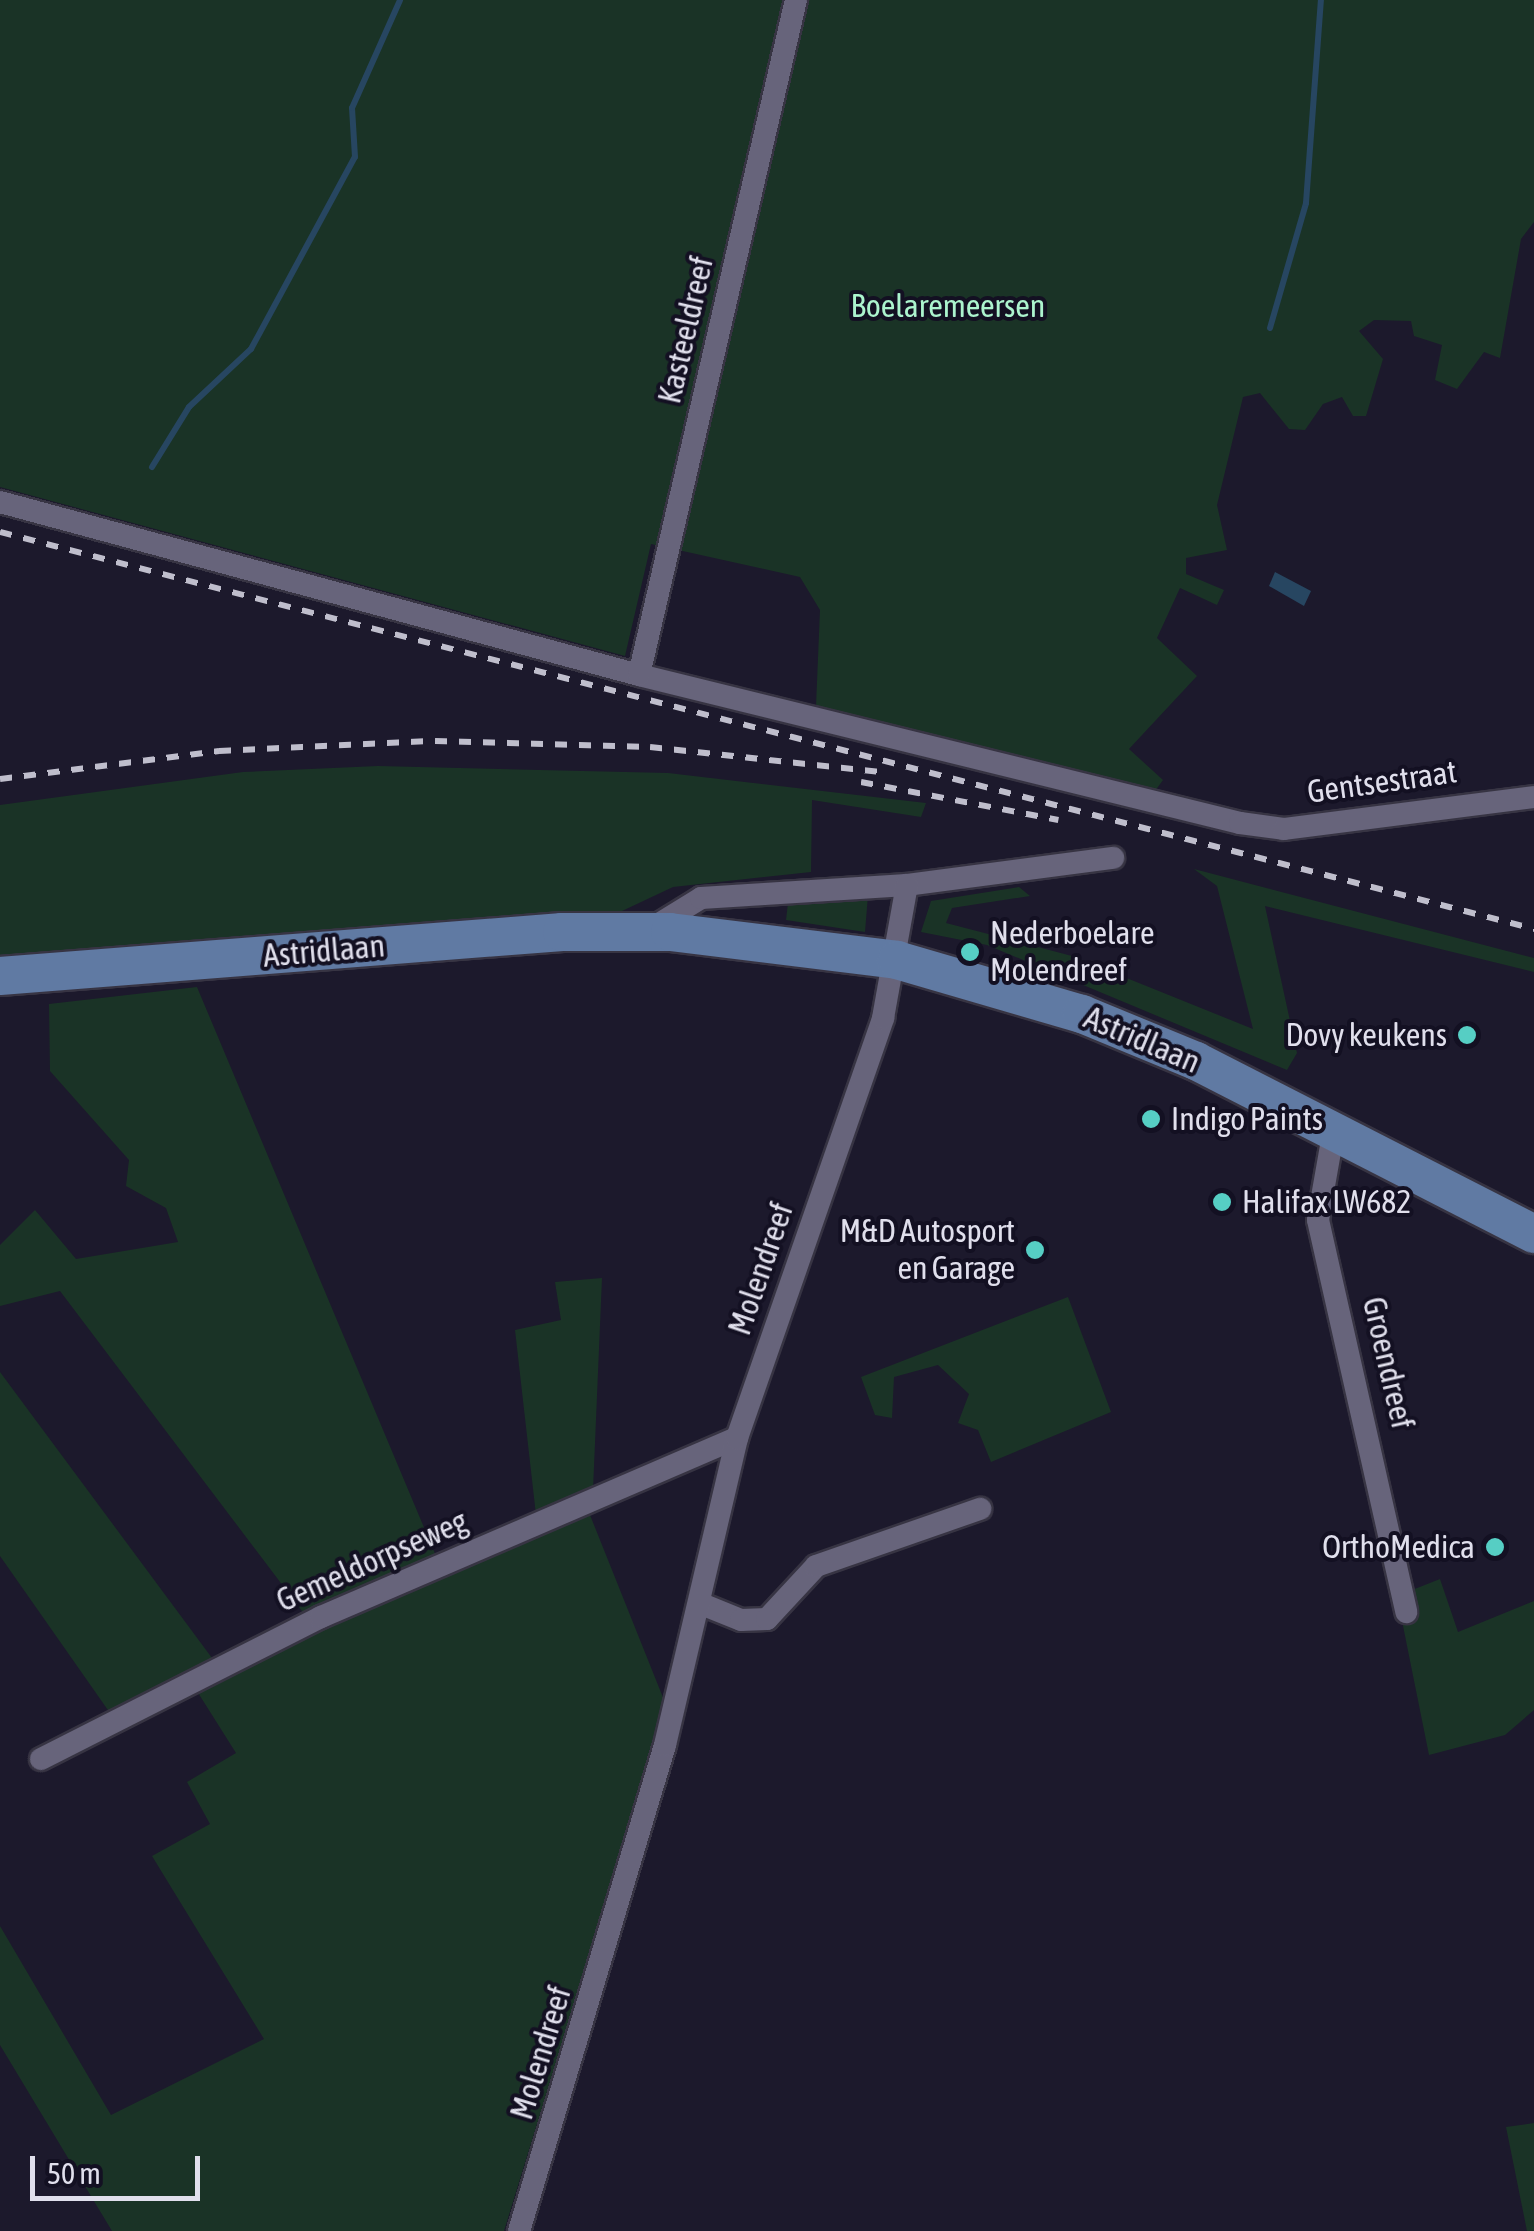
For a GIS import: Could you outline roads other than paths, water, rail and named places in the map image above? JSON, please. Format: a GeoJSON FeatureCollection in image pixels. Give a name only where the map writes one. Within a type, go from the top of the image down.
{"type":"FeatureCollection","features":[{"type":"Feature","properties":{"kind":"main road","name":"Astridlaan"},"geometry":{"type":"LineString","coordinates":[[0,976],[649,930],[898,960],[1082,1014],[1334,1130],[1534,1234]]}},
{"type":"Feature","properties":{"kind":"street","name":"Kasteeldreef"},"geometry":{"type":"LineString","coordinates":[[639,675],[796,0]]}},
{"type":"Feature","properties":{"kind":"street"},"geometry":{"type":"LineString","coordinates":[[0,502],[639,675]]}},
{"type":"Feature","properties":{"kind":"street","name":"Gentsestraat"},"geometry":{"type":"LineString","coordinates":[[639,675],[1240,823],[1284,829],[1534,797]]}},
{"type":"Feature","properties":{"kind":"street","name":"Astridlaan"},"geometry":{"type":"LineString","coordinates":[[649,930],[701,898],[907,885],[1113,858]]}},
{"type":"Feature","properties":{"kind":"street"},"geometry":{"type":"LineString","coordinates":[[898,960],[907,885]]}},
{"type":"Feature","properties":{"kind":"street","name":"Molendreef"},"geometry":{"type":"LineString","coordinates":[[519,2231],[651,1792],[737,1438],[898,960]]}},
{"type":"Feature","properties":{"kind":"street","name":"Groendreef"},"geometry":{"type":"LineString","coordinates":[[1334,1130],[1318,1220],[1406,1612]]}},
{"type":"Feature","properties":{"kind":"street","name":"Gemeldorpseweg"},"geometry":{"type":"LineString","coordinates":[[41,1759],[321,1618],[737,1438]]}},
{"type":"Feature","properties":{"kind":"street"},"geometry":{"type":"LineString","coordinates":[[699,1603],[741,1620],[767,1618],[816,1566],[980,1509]]}},
{"type":"Feature","properties":{"kind":"water"},"geometry":{"type":"Polygon","coordinates":[[[1275,572],[1311,591],[1304,606],[1269,586],[1275,572]]]}},
{"type":"Feature","properties":{"kind":"waterway"},"geometry":{"type":"LineString","coordinates":[[152,467],[189,407],[251,349],[355,157],[352,108],[400,0]]}},
{"type":"Feature","properties":{"kind":"waterway"},"geometry":{"type":"LineString","coordinates":[[1270,328],[1306,203],[1321,0]]}},
{"type":"Feature","properties":{"kind":"railway"},"geometry":{"type":"LineString","coordinates":[[0,532],[1534,929]]}},
{"type":"Feature","properties":{"kind":"railway"},"geometry":{"type":"LineString","coordinates":[[0,779],[219,751],[435,741],[650,747],[881,772]]}},
{"type":"Feature","properties":{"kind":"railway"},"geometry":{"type":"LineString","coordinates":[[861,782],[1058,820]]}},
{"type":"Feature","properties":{"kind":"place","name":"Nederboelare Molendreef"},"geometry":{"type":"Point","coordinates":[970,952]}},
{"type":"Feature","properties":{"kind":"place","name":"Dovy keukens"},"geometry":{"type":"Point","coordinates":[1467,1035]}},
{"type":"Feature","properties":{"kind":"place","name":"Indigo Paints"},"geometry":{"type":"Point","coordinates":[1151,1119]}},
{"type":"Feature","properties":{"kind":"place","name":"Halifax LW682"},"geometry":{"type":"Point","coordinates":[1222,1202]}},
{"type":"Feature","properties":{"kind":"place","name":"M&D Autosport en Garage"},"geometry":{"type":"Point","coordinates":[1035,1250]}},
{"type":"Feature","properties":{"kind":"place","name":"OrthoMedica"},"geometry":{"type":"Point","coordinates":[1495,1547]}},
{"type":"Feature","properties":{"kind":"park label","name":"Boelaremeersen"},"geometry":{"type":"Point","coordinates":[948,306]}}]}
